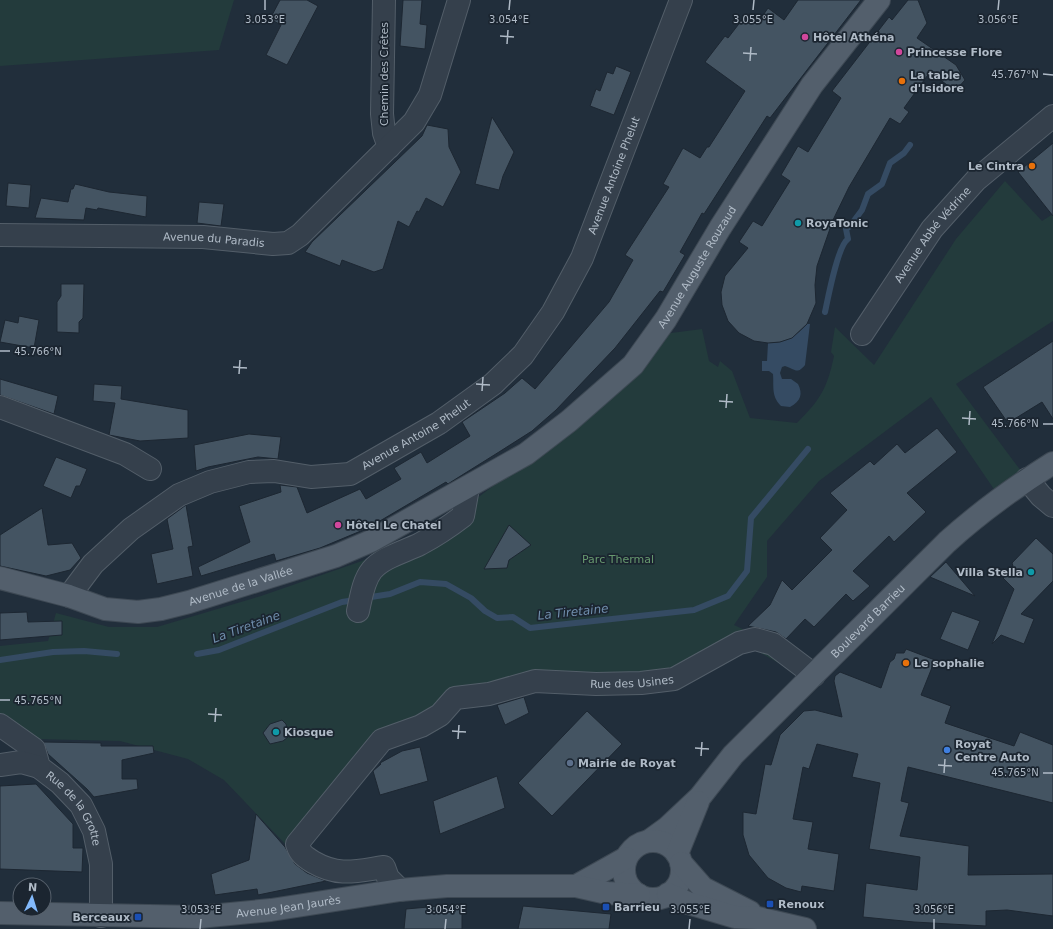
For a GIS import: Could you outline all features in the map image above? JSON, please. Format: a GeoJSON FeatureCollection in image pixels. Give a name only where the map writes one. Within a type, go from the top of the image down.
{"type":"FeatureCollection","features":[{"type":"Feature","properties":{"kind":"main road","name":"Avenue Auguste Rouzaud"},"geometry":{"type":"LineString","coordinates":[[468,488],[526,454],[569,421],[633,365],[666,319],[720,228],[812,85],[879,0]]}},
{"type":"Feature","properties":{"kind":"main road","name":"Boulevard Barrieu"},"geometry":{"type":"LineString","coordinates":[[649,841],[667,828],[700,797],[733,755],[952,537],[973,518],[1027,479],[1053,464]]}},
{"type":"Feature","properties":{"kind":"main road","name":"Avenue de la Vallée"},"geometry":{"type":"LineString","coordinates":[[0,578],[69,596],[105,609],[138,612],[189,602],[336,556],[371,541],[468,488]]}},
{"type":"Feature","properties":{"kind":"main road","name":"Boulevard Barrieu"},"geometry":{"type":"LineString","coordinates":[[679,858],[700,797]]}},
{"type":"Feature","properties":{"kind":"main road"},"geometry":{"type":"LineString","coordinates":[[679,858],[679,881],[675,888],[668,894],[655,898],[639,895],[627,883],[624,868],[626,858],[635,846],[649,841],[660,842],[669,846],[679,858],[703,888],[741,906],[758,918]]}},
{"type":"Feature","properties":{"kind":"main road","name":"Avenue Jean Jaurès"},"geometry":{"type":"LineString","coordinates":[[576,886],[626,858]]}},
{"type":"Feature","properties":{"kind":"main road","name":"Avenue Jean Jaurès"},"geometry":{"type":"LineString","coordinates":[[0,913],[199,917],[271,910],[400,890],[447,886],[576,886],[607,893],[639,895]]}},
{"type":"Feature","properties":{"kind":"main road"},"geometry":{"type":"LineString","coordinates":[[668,894],[688,903],[729,916],[758,918],[805,929]]}},
{"type":"Feature","properties":{"kind":"street","name":"Chemin des Crêtes"},"geometry":{"type":"LineString","coordinates":[[384,0],[382,114],[384,133],[389,147]]}},
{"type":"Feature","properties":{"kind":"street"},"geometry":{"type":"LineString","coordinates":[[389,147],[414,122],[430,95],[459,0]]}},
{"type":"Feature","properties":{"kind":"street","name":"Avenue Antoine Phelut"},"geometry":{"type":"LineString","coordinates":[[69,596],[93,564],[131,529],[179,495],[210,482],[249,472],[274,471],[311,477],[350,474],[439,423],[493,384],[518,360],[554,312],[582,258],[681,0]]}},
{"type":"Feature","properties":{"kind":"street","name":"Avenue Abbé Védrine"},"geometry":{"type":"LineString","coordinates":[[862,334],[932,229],[976,180],[1053,116]]}},
{"type":"Feature","properties":{"kind":"street","name":"Avenue du Paradis"},"geometry":{"type":"LineString","coordinates":[[0,235],[203,237],[273,244],[288,243],[300,235],[389,147]]}},
{"type":"Feature","properties":{"kind":"street"},"geometry":{"type":"LineString","coordinates":[[0,407],[125,454],[150,469]]}},
{"type":"Feature","properties":{"kind":"street"},"geometry":{"type":"LineString","coordinates":[[1027,479],[1041,496],[1053,506]]}},
{"type":"Feature","properties":{"kind":"street"},"geometry":{"type":"LineString","coordinates":[[358,611],[366,578],[372,570],[380,562],[420,544],[450,527],[464,516],[468,488]]}},
{"type":"Feature","properties":{"kind":"street","name":"Rue des Usines"},"geometry":{"type":"LineString","coordinates":[[400,890],[388,878],[384,867],[349,873],[323,868],[300,853],[297,844],[382,740],[421,726],[440,715],[455,698],[489,694],[534,681],[596,684],[641,684],[674,679],[740,643],[755,639],[773,644],[814,675]]}},
{"type":"Feature","properties":{"kind":"street","name":"Rue de la Grotte"},"geometry":{"type":"LineString","coordinates":[[0,725],[34,749],[39,767],[60,782],[81,805],[94,831],[101,864],[101,916]]}},
{"type":"Feature","properties":{"kind":"street"},"geometry":{"type":"LineString","coordinates":[[0,765],[22,762],[39,767]]}},
{"type":"Feature","properties":{"kind":"green space"},"geometry":{"type":"Polygon","coordinates":[[[0,0],[234,0],[219,50],[0,66],[0,0]]]}},
{"type":"Feature","properties":{"kind":"green space","name":"Parc Thermal"},"geometry":{"type":"Polygon","coordinates":[[[1005,181],[1042,221],[1053,214],[1053,321],[956,384],[1027,479],[1000,498],[931,397],[819,481],[767,541],[767,577],[734,625],[822,666],[809,680],[750,647],[668,688],[602,696],[535,690],[461,709],[437,731],[384,745],[288,847],[224,780],[188,759],[120,741],[36,739],[0,715],[0,646],[48,641],[56,613],[109,627],[157,627],[261,596],[362,561],[463,509],[592,410],[671,333],[702,329],[709,361],[718,367],[720,361],[732,371],[750,418],[797,423],[812,407],[825,386],[834,356],[831,352],[835,327],[874,365],[956,239],[1005,181]]]}},
{"type":"Feature","properties":{"kind":"water"},"geometry":{"type":"Polygon","coordinates":[[[807,324],[810,324],[805,365],[798,371],[785,366],[782,367],[780,373],[782,379],[791,379],[798,384],[801,394],[799,400],[790,407],[781,406],[774,395],[773,374],[769,371],[762,371],[762,361],[767,361],[768,343],[784,341],[794,336],[807,324]]]}},
{"type":"Feature","properties":{"kind":"building"},"geometry":{"type":"Polygon","coordinates":[[[280,0],[307,0],[318,6],[287,65],[266,55],[281,25],[270,19],[280,0]]]}},
{"type":"Feature","properties":{"kind":"building"},"geometry":{"type":"Polygon","coordinates":[[[403,0],[422,0],[420,24],[427,25],[425,49],[400,46],[403,0]]]}},
{"type":"Feature","properties":{"kind":"building"},"geometry":{"type":"Polygon","coordinates":[[[798,0],[861,0],[770,118],[767,116],[704,214],[702,213],[680,252],[685,255],[663,292],[660,291],[615,348],[556,410],[532,431],[499,452],[448,484],[446,482],[368,528],[320,548],[276,561],[274,554],[201,576],[198,567],[250,542],[239,506],[281,492],[280,485],[297,487],[307,513],[360,489],[366,499],[401,479],[394,468],[421,452],[427,463],[470,436],[462,422],[505,393],[522,378],[535,389],[609,302],[633,260],[625,255],[669,187],[663,184],[683,148],[700,158],[707,147],[709,147],[745,91],[705,62],[725,36],[728,38],[745,16],[757,24],[768,8],[784,20],[798,0]]]}},
{"type":"Feature","properties":{"kind":"building","name":"RoyaTonic"},"geometry":{"type":"Polygon","coordinates":[[[908,0],[918,0],[927,23],[917,38],[956,65],[965,80],[955,91],[930,72],[904,108],[909,112],[900,124],[890,118],[849,187],[833,220],[817,266],[815,285],[816,303],[807,324],[792,338],[780,342],[768,343],[754,341],[739,333],[728,321],[722,305],[721,292],[725,276],[748,248],[739,242],[753,221],[762,226],[790,181],[781,175],[798,146],[808,152],[841,98],[832,91],[889,17],[892,20],[908,0]]]}},
{"type":"Feature","properties":{"kind":"building"},"geometry":{"type":"Polygon","coordinates":[[[616,66],[631,72],[614,115],[590,106],[596,89],[600,91],[607,72],[613,74],[616,66]]]}},
{"type":"Feature","properties":{"kind":"building"},"geometry":{"type":"Polygon","coordinates":[[[492,117],[514,152],[503,176],[499,190],[475,184],[492,117]]]}},
{"type":"Feature","properties":{"kind":"building"},"geometry":{"type":"Polygon","coordinates":[[[427,125],[448,129],[449,147],[461,172],[443,207],[426,198],[409,227],[398,221],[383,269],[374,272],[342,260],[340,266],[305,252],[312,242],[422,136],[427,125]]]}},
{"type":"Feature","properties":{"kind":"building"},"geometry":{"type":"Polygon","coordinates":[[[1053,143],[1053,216],[1018,172],[1053,143]]]}},
{"type":"Feature","properties":{"kind":"building"},"geometry":{"type":"Polygon","coordinates":[[[8,183],[31,185],[29,208],[6,206],[8,183]]]}},
{"type":"Feature","properties":{"kind":"building"},"geometry":{"type":"Polygon","coordinates":[[[75,184],[109,192],[147,196],[146,217],[98,208],[97,210],[86,208],[84,220],[35,218],[41,198],[68,202],[71,189],[73,189],[75,184]]]}},
{"type":"Feature","properties":{"kind":"building"},"geometry":{"type":"Polygon","coordinates":[[[199,202],[224,204],[221,226],[197,223],[199,202]]]}},
{"type":"Feature","properties":{"kind":"building"},"geometry":{"type":"Polygon","coordinates":[[[61,284],[84,284],[83,318],[79,322],[79,333],[57,332],[57,302],[61,296],[61,284]]]}},
{"type":"Feature","properties":{"kind":"building"},"geometry":{"type":"Polygon","coordinates":[[[19,316],[39,320],[34,348],[0,342],[5,320],[18,323],[19,316]]]}},
{"type":"Feature","properties":{"kind":"building"},"geometry":{"type":"Polygon","coordinates":[[[1053,341],[1053,419],[1042,402],[1008,423],[983,387],[1053,341]]]}},
{"type":"Feature","properties":{"kind":"building"},"geometry":{"type":"Polygon","coordinates":[[[0,379],[58,396],[54,414],[0,395],[0,379]]]}},
{"type":"Feature","properties":{"kind":"building"},"geometry":{"type":"Polygon","coordinates":[[[94,384],[122,386],[121,399],[188,410],[188,438],[140,441],[109,435],[115,403],[93,401],[94,384]]]}},
{"type":"Feature","properties":{"kind":"building"},"geometry":{"type":"Polygon","coordinates":[[[937,428],[957,452],[907,493],[926,512],[894,542],[889,536],[853,571],[870,586],[853,601],[846,594],[814,627],[805,619],[786,639],[776,632],[748,626],[770,605],[782,580],[792,590],[832,550],[820,538],[847,510],[830,493],[870,461],[874,465],[897,444],[905,453],[937,428]]]}},
{"type":"Feature","properties":{"kind":"building"},"geometry":{"type":"Polygon","coordinates":[[[249,434],[281,437],[278,459],[258,457],[208,467],[196,471],[194,445],[249,434]]]}},
{"type":"Feature","properties":{"kind":"building"},"geometry":{"type":"Polygon","coordinates":[[[56,457],[87,469],[80,486],[76,486],[71,498],[43,486],[56,457]]]}},
{"type":"Feature","properties":{"kind":"building"},"geometry":{"type":"Polygon","coordinates":[[[186,505],[193,546],[188,547],[193,576],[157,584],[151,554],[173,549],[167,519],[186,505]]]}},
{"type":"Feature","properties":{"kind":"building"},"geometry":{"type":"Polygon","coordinates":[[[42,508],[48,545],[72,543],[81,558],[70,570],[46,576],[0,566],[0,535],[42,508]]]}},
{"type":"Feature","properties":{"kind":"building"},"geometry":{"type":"Polygon","coordinates":[[[509,525],[531,545],[509,560],[507,568],[484,569],[509,525]]]}},
{"type":"Feature","properties":{"kind":"building","name":"Villa Stella"},"geometry":{"type":"Polygon","coordinates":[[[1036,538],[1053,554],[1053,581],[1021,614],[1034,619],[1024,644],[1001,635],[992,644],[1014,589],[1003,578],[1013,566],[1012,563],[1036,538]]]}},
{"type":"Feature","properties":{"kind":"building"},"geometry":{"type":"Polygon","coordinates":[[[946,562],[975,596],[930,577],[946,562]]]}},
{"type":"Feature","properties":{"kind":"building"},"geometry":{"type":"Polygon","coordinates":[[[952,611],[980,621],[968,650],[940,639],[952,611]]]}},
{"type":"Feature","properties":{"kind":"building"},"geometry":{"type":"Polygon","coordinates":[[[27,612],[28,622],[62,621],[62,635],[0,640],[0,613],[27,612]]]}},
{"type":"Feature","properties":{"kind":"building"},"geometry":{"type":"Polygon","coordinates":[[[906,649],[935,660],[921,695],[951,706],[945,723],[1014,746],[1020,732],[1053,745],[1053,803],[908,767],[901,801],[909,803],[900,836],[969,846],[968,875],[1053,874],[1053,916],[1007,910],[986,911],[986,926],[914,922],[863,917],[866,883],[917,890],[920,857],[869,849],[880,783],[852,777],[858,754],[817,744],[809,769],[803,767],[793,819],[813,822],[808,849],[839,854],[834,891],[802,886],[801,892],[786,888],[768,878],[749,855],[743,835],[743,812],[756,814],[765,764],[771,765],[780,735],[804,711],[815,710],[842,717],[834,681],[835,676],[840,672],[881,688],[890,662],[894,659],[896,653],[904,653],[906,649]]]}},
{"type":"Feature","properties":{"kind":"building"},"geometry":{"type":"Polygon","coordinates":[[[524,697],[529,713],[505,725],[497,705],[524,697]]]}},
{"type":"Feature","properties":{"kind":"building","name":"Mairie de Royat"},"geometry":{"type":"Polygon","coordinates":[[[587,711],[622,744],[552,816],[518,783],[587,711]]]}},
{"type":"Feature","properties":{"kind":"building","name":"Kiosque"},"geometry":{"type":"Polygon","coordinates":[[[282,720],[286,724],[288,737],[283,741],[270,744],[263,733],[270,724],[282,720]]]}},
{"type":"Feature","properties":{"kind":"building"},"geometry":{"type":"Polygon","coordinates":[[[43,742],[101,743],[101,746],[153,746],[154,753],[122,760],[122,779],[137,779],[138,789],[94,797],[48,754],[43,742]]]}},
{"type":"Feature","properties":{"kind":"building"},"geometry":{"type":"Polygon","coordinates":[[[420,747],[428,781],[380,795],[373,771],[381,764],[380,763],[402,751],[420,747]]]}},
{"type":"Feature","properties":{"kind":"building"},"geometry":{"type":"Polygon","coordinates":[[[497,776],[505,808],[440,834],[433,801],[497,776]]]}},
{"type":"Feature","properties":{"kind":"building"},"geometry":{"type":"Polygon","coordinates":[[[36,784],[73,824],[73,848],[83,848],[82,872],[0,869],[0,786],[36,784]]]}},
{"type":"Feature","properties":{"kind":"building"},"geometry":{"type":"Polygon","coordinates":[[[256,814],[285,847],[295,864],[307,873],[326,881],[258,895],[257,889],[215,895],[211,874],[249,860],[256,814]]]}},
{"type":"Feature","properties":{"kind":"building"},"geometry":{"type":"Polygon","coordinates":[[[462,904],[462,929],[404,929],[406,909],[462,904]]]}},
{"type":"Feature","properties":{"kind":"building"},"geometry":{"type":"Polygon","coordinates":[[[523,906],[611,914],[609,929],[518,929],[523,906]]]}},
{"type":"Feature","properties":{"kind":"waterway","name":"La Tiretaine"},"geometry":{"type":"LineString","coordinates":[[825,312],[837,261],[844,243],[848,239],[846,229],[862,210],[868,194],[882,184],[890,163],[904,153],[910,145]]}},
{"type":"Feature","properties":{"kind":"waterway","name":"La Tiretaine"},"geometry":{"type":"LineString","coordinates":[[365,598],[390,594],[420,582],[446,584],[471,598],[485,611],[497,618],[513,617],[530,628],[694,610],[728,596],[747,571],[751,518],[808,449]]}},
{"type":"Feature","properties":{"kind":"waterway","name":"La Tiretaine"},"geometry":{"type":"LineString","coordinates":[[197,654],[219,650],[342,602],[355,600]]}},
{"type":"Feature","properties":{"kind":"waterway","name":"La Tiretaine"},"geometry":{"type":"LineString","coordinates":[[0,660],[53,652],[84,651],[117,654]]}},
{"type":"Feature","properties":{"kind":"place","name":"Hôtel Athéna"},"geometry":{"type":"Point","coordinates":[805,37]}},
{"type":"Feature","properties":{"kind":"place","name":"Princesse Flore"},"geometry":{"type":"Point","coordinates":[899,52]}},
{"type":"Feature","properties":{"kind":"place","name":"La table d'Isidore"},"geometry":{"type":"Point","coordinates":[902,81]}},
{"type":"Feature","properties":{"kind":"place","name":"Le Cintra"},"geometry":{"type":"Point","coordinates":[1032,166]}},
{"type":"Feature","properties":{"kind":"place","name":"RoyaTonic"},"geometry":{"type":"Point","coordinates":[798,223]}},
{"type":"Feature","properties":{"kind":"place","name":"Hôtel Le Chatel"},"geometry":{"type":"Point","coordinates":[338,525]}},
{"type":"Feature","properties":{"kind":"place","name":"Villa Stella"},"geometry":{"type":"Point","coordinates":[1031,572]}},
{"type":"Feature","properties":{"kind":"place","name":"Le sophalie"},"geometry":{"type":"Point","coordinates":[906,663]}},
{"type":"Feature","properties":{"kind":"place","name":"Kiosque"},"geometry":{"type":"Point","coordinates":[276,732]}},
{"type":"Feature","properties":{"kind":"place","name":"Royat Centre Auto"},"geometry":{"type":"Point","coordinates":[947,750]}},
{"type":"Feature","properties":{"kind":"place","name":"Mairie de Royat"},"geometry":{"type":"Point","coordinates":[570,763]}},
{"type":"Feature","properties":{"kind":"place","name":"Renoux"},"geometry":{"type":"Point","coordinates":[770,904]}},
{"type":"Feature","properties":{"kind":"place","name":"Barrieu"},"geometry":{"type":"Point","coordinates":[606,907]}},
{"type":"Feature","properties":{"kind":"place","name":"Berceaux"},"geometry":{"type":"Point","coordinates":[138,917]}}]}
